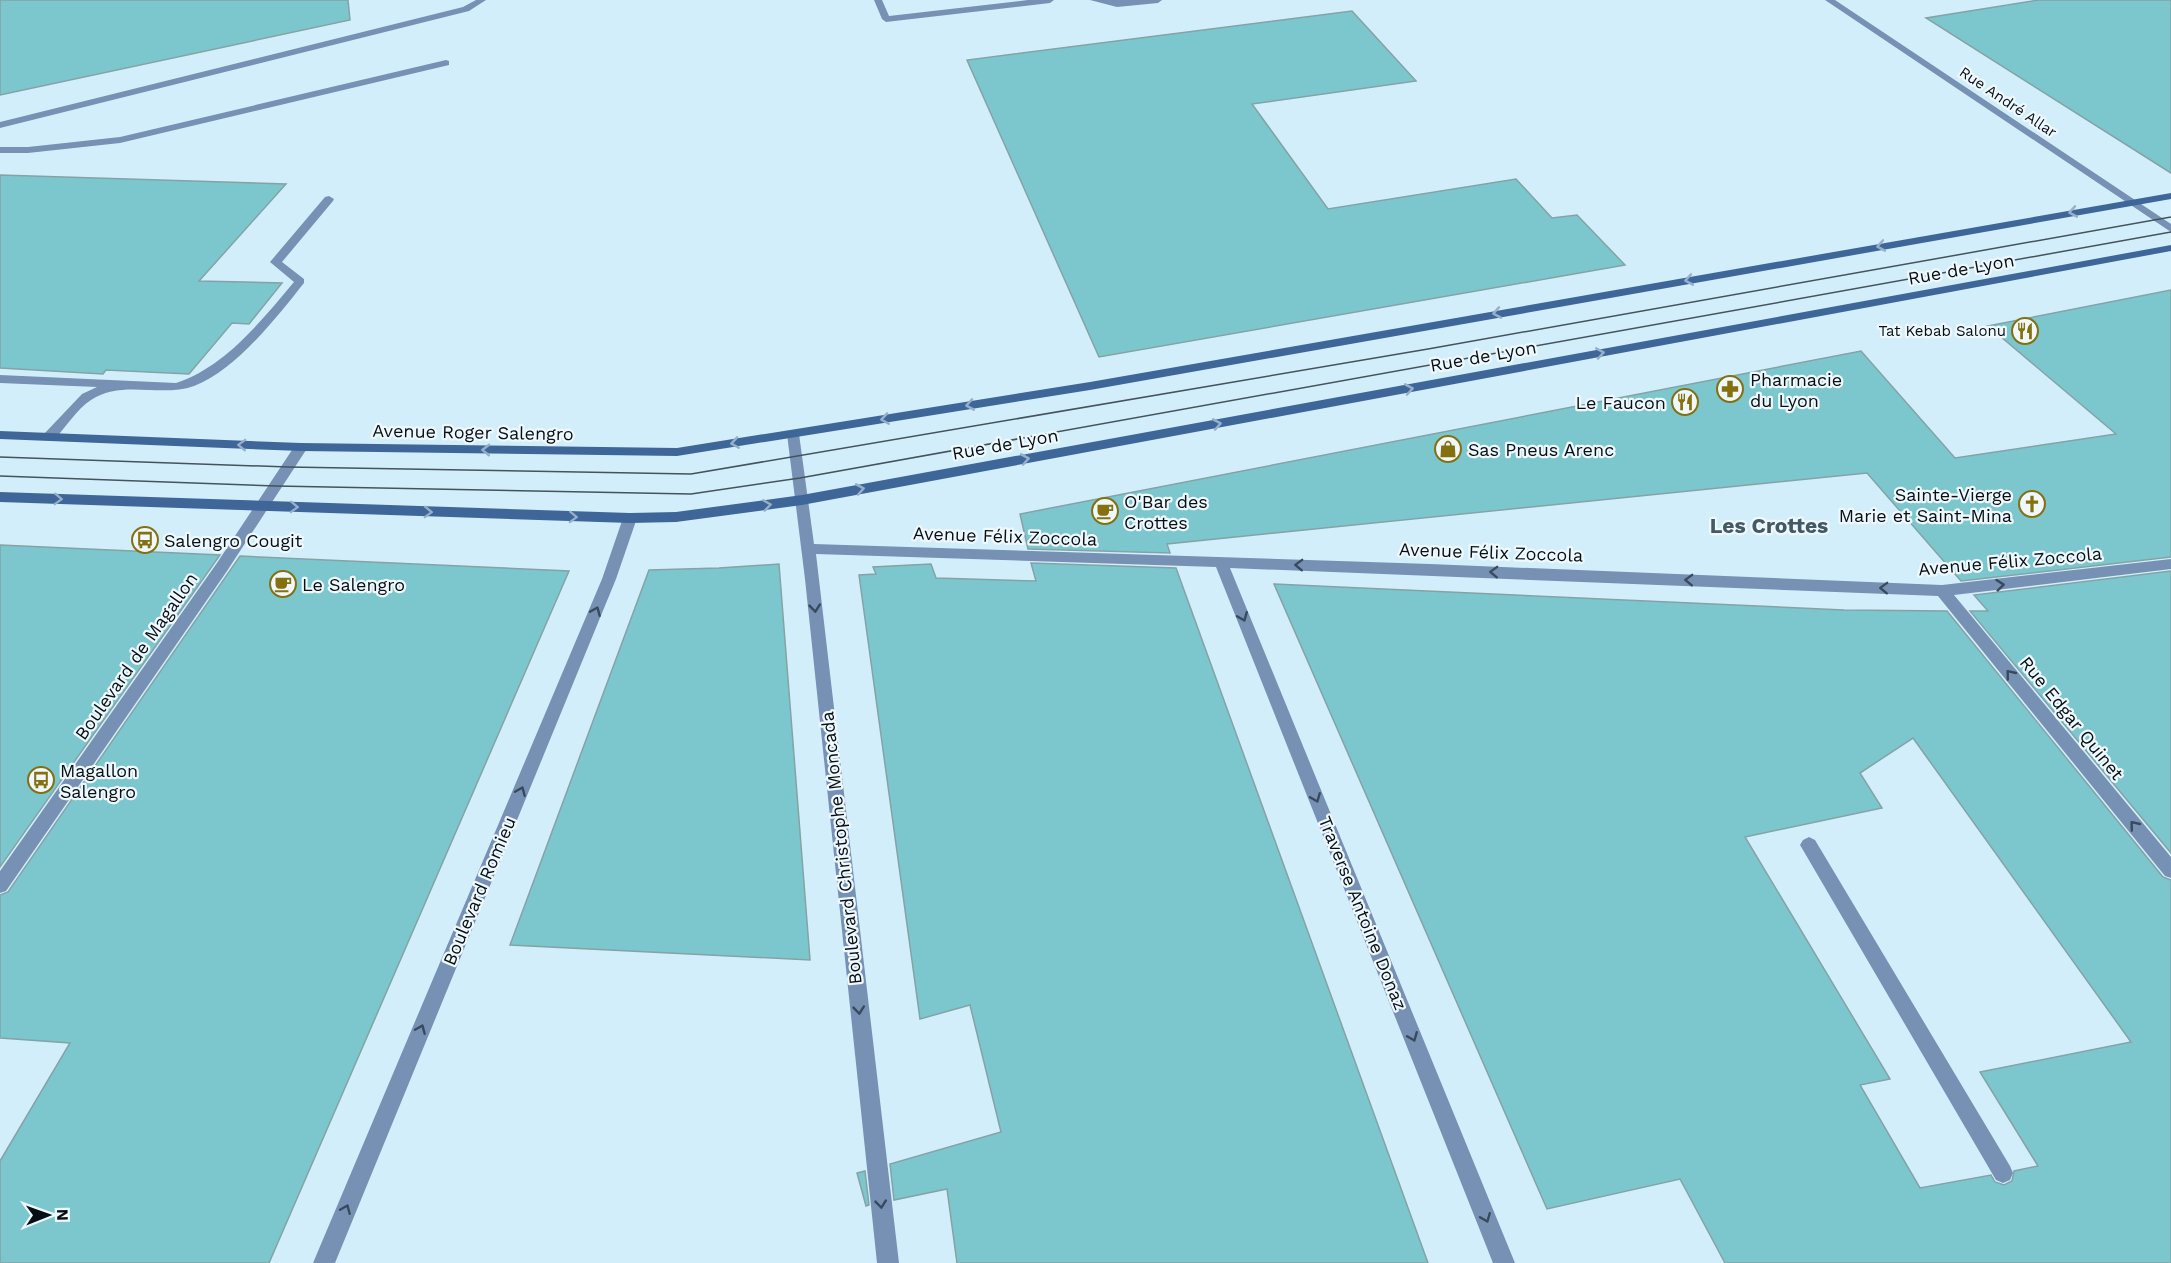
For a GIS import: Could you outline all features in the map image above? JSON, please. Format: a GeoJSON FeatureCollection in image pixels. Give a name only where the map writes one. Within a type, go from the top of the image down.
{"type":"FeatureCollection","features":[{"type":"Feature","properties":{"kind":"street"},"geometry":{"type":"LineString","coordinates":[[0,124],[466,9],[482,0]]}},
{"type":"Feature","properties":{"kind":"street"},"geometry":{"type":"LineString","coordinates":[[878,0],[886,19],[1050,0]]}},
{"type":"Feature","properties":{"kind":"street"},"geometry":{"type":"LineString","coordinates":[[1094,0],[1117,4],[1158,0]]}},
{"type":"Feature","properties":{"kind":"street","name":"Rue André Allar"},"geometry":{"type":"LineString","coordinates":[[1829,0],[2171,229]]}},
{"type":"Feature","properties":{"kind":"street"},"geometry":{"type":"LineString","coordinates":[[0,150],[28,150],[120,140],[446,63]]}},
{"type":"Feature","properties":{"kind":"street","name":"Rue de Lyon"},"geometry":{"type":"LineString","coordinates":[[943,410],[2171,196]]}},
{"type":"Feature","properties":{"kind":"street"},"geometry":{"type":"LineString","coordinates":[[0,379],[177,387],[189,385],[204,377],[267,323],[300,281],[276,262],[329,199]]}},
{"type":"Feature","properties":{"kind":"street","name":"Rue de Lyon"},"geometry":{"type":"LineString","coordinates":[[802,500],[2171,248]]}},
{"type":"Feature","properties":{"kind":"street"},"geometry":{"type":"LineString","coordinates":[[49,437],[86,397],[118,384]]}},
{"type":"Feature","properties":{"kind":"street","name":"Avenue Roger Salengro"},"geometry":{"type":"LineString","coordinates":[[0,435],[301,447],[677,452],[943,410]]}},
{"type":"Feature","properties":{"kind":"street","name":"Boulevard Christophe Moncada"},"geometry":{"type":"LineString","coordinates":[[793,434],[808,549],[888,1263]]}},
{"type":"Feature","properties":{"kind":"street","name":"Boulevard de Magallon"},"geometry":{"type":"LineString","coordinates":[[0,885],[263,506],[301,447]]}},
{"type":"Feature","properties":{"kind":"street"},"geometry":{"type":"LineString","coordinates":[[0,497],[630,518],[676,517],[802,500]]}},
{"type":"Feature","properties":{"kind":"street","name":"Boulevard Romieu"},"geometry":{"type":"LineString","coordinates":[[324,1263],[609,579],[630,518]]}},
{"type":"Feature","properties":{"kind":"street","name":"Avenue Félix Zoccola"},"geometry":{"type":"LineString","coordinates":[[808,549],[1454,570],[1942,591],[2171,564]]}},
{"type":"Feature","properties":{"kind":"street","name":"Traverse Antoine Donaz"},"geometry":{"type":"LineString","coordinates":[[1221,563],[1504,1263]]}},
{"type":"Feature","properties":{"kind":"street","name":"Rue Edgar Quinet"},"geometry":{"type":"LineString","coordinates":[[1942,591],[2171,870]]}},
{"type":"Feature","properties":{"kind":"street"},"geometry":{"type":"LineString","coordinates":[[1809,845],[2003,1173]]}},
{"type":"Feature","properties":{"kind":"building"},"geometry":{"type":"Polygon","coordinates":[[[0,0],[348,0],[350,20],[0,95],[0,0]]]}},
{"type":"Feature","properties":{"kind":"building"},"geometry":{"type":"Polygon","coordinates":[[[2039,0],[2171,0],[2171,173],[1926,18],[2039,0]]]}},
{"type":"Feature","properties":{"kind":"building"},"geometry":{"type":"Polygon","coordinates":[[[1352,11],[1416,81],[1252,104],[1328,209],[1516,179],[1552,218],[1577,215],[1625,265],[1099,357],[967,60],[1352,11]]]}},
{"type":"Feature","properties":{"kind":"building"},"geometry":{"type":"Polygon","coordinates":[[[0,175],[286,184],[199,281],[282,283],[249,324],[232,323],[189,374],[106,370],[103,374],[0,368],[0,175]]]}},
{"type":"Feature","properties":{"kind":"building"},"geometry":{"type":"Polygon","coordinates":[[[2171,290],[2171,557],[1961,581],[1867,473],[1167,544],[1170,553],[1028,549],[1020,514],[1861,351],[1955,458],[2116,434],[1988,326],[2171,290]]]}},
{"type":"Feature","properties":{"kind":"building"},"geometry":{"type":"Polygon","coordinates":[[[0,545],[220,555],[0,867],[0,545]]]}},
{"type":"Feature","properties":{"kind":"building"},"geometry":{"type":"Polygon","coordinates":[[[240,556],[569,571],[269,1263],[0,1263],[0,1161],[70,1043],[0,1038],[0,895],[8,892],[240,556]]]}},
{"type":"Feature","properties":{"kind":"building"},"geometry":{"type":"Polygon","coordinates":[[[1031,563],[1176,568],[1428,1263],[957,1263],[947,1189],[894,1200],[890,1164],[1001,1132],[970,1005],[920,1019],[859,575],[876,574],[873,567],[931,564],[936,578],[1036,581],[1031,563]]]}},
{"type":"Feature","properties":{"kind":"building"},"geometry":{"type":"Polygon","coordinates":[[[779,564],[810,960],[510,945],[649,570],[779,564]]]}},
{"type":"Feature","properties":{"kind":"building"},"geometry":{"type":"Polygon","coordinates":[[[2171,571],[2171,853],[1970,611],[1988,611],[1974,595],[2171,571]]]}},
{"type":"Feature","properties":{"kind":"building"},"geometry":{"type":"Polygon","coordinates":[[[1274,584],[1844,610],[1947,611],[2163,877],[2171,880],[2171,1263],[1725,1263],[1680,1179],[1547,1209],[1274,584]],[[1913,738],[1860,773],[1882,808],[1745,837],[1890,1079],[1860,1085],[1920,1188],[1991,1175],[1995,1182],[2004,1185],[2012,1181],[2014,1171],[2038,1166],[1980,1072],[2131,1042],[1913,738]]]}},
{"type":"Feature","properties":{"kind":"building"},"geometry":{"type":"Polygon","coordinates":[[[865,1171],[869,1205],[866,1206],[857,1173],[865,1171]]]}},
{"type":"Feature","properties":{"kind":"tram line"},"geometry":{"type":"LineString","coordinates":[[0,457],[288,467],[691,474],[1428,349],[2171,217]]}},
{"type":"Feature","properties":{"kind":"tram line"},"geometry":{"type":"LineString","coordinates":[[0,476],[276,486],[691,494],[800,478],[2171,232]]}},
{"type":"Feature","properties":{"kind":"place","name":"Tat Kebab Salonu"},"geometry":{"type":"Point","coordinates":[2025,331]}},
{"type":"Feature","properties":{"kind":"place","name":"Pharmacie du Lyon"},"geometry":{"type":"Point","coordinates":[1730,389]}},
{"type":"Feature","properties":{"kind":"place","name":"Le Faucon"},"geometry":{"type":"Point","coordinates":[1685,402]}},
{"type":"Feature","properties":{"kind":"place","name":"Sas Pneus Arenc"},"geometry":{"type":"Point","coordinates":[1448,449]}},
{"type":"Feature","properties":{"kind":"place","name":"Sainte-Vierge Marie et Saint-Mina"},"geometry":{"type":"Point","coordinates":[2032,504]}},
{"type":"Feature","properties":{"kind":"place","name":"O'Bar des Crottes"},"geometry":{"type":"Point","coordinates":[1105,511]}},
{"type":"Feature","properties":{"kind":"place","name":"Salengro Cougit"},"geometry":{"type":"Point","coordinates":[145,540]}},
{"type":"Feature","properties":{"kind":"place","name":"Le Salengro"},"geometry":{"type":"Point","coordinates":[283,584]}},
{"type":"Feature","properties":{"kind":"place","name":"Magallon Salengro"},"geometry":{"type":"Point","coordinates":[41,780]}},
{"type":"Feature","properties":{"kind":"district","name":"Les Crottes"},"geometry":{"type":"Point","coordinates":[1769,525]}}]}
